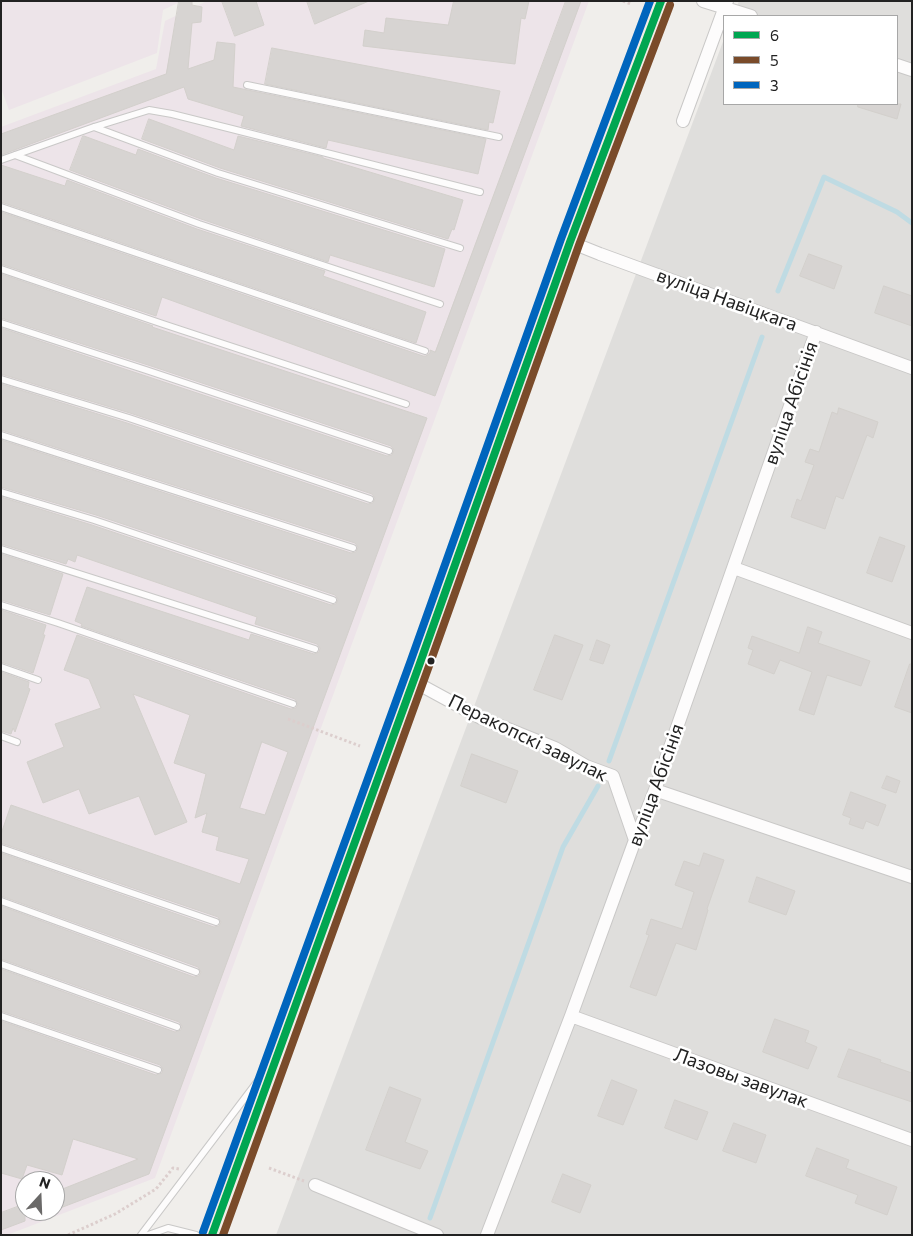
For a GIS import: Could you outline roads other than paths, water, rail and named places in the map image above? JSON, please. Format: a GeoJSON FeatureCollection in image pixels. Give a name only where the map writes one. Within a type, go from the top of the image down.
{"type":"FeatureCollection","features":[{"type":"Feature","properties":{"kind":"main road"},"geometry":{"type":"LineString","coordinates":[[212,1235],[570,242],[661,1]]}},
{"type":"Feature","properties":{"kind":"street"},"geometry":{"type":"LineString","coordinates":[[703,1],[726,4],[748,15]]}},
{"type":"Feature","properties":{"kind":"street"},"geometry":{"type":"LineString","coordinates":[[683,121],[726,4]]}},
{"type":"Feature","properties":{"kind":"street"},"geometry":{"type":"LineString","coordinates":[[898,65],[912,70]]}},
{"type":"Feature","properties":{"kind":"street","name":"вуліца Навіцкага"},"geometry":{"type":"LineString","coordinates":[[570,242],[912,368]]}},
{"type":"Feature","properties":{"kind":"street","name":"вуліца Абісінія"},"geometry":{"type":"LineString","coordinates":[[488,1235],[655,790],[816,332]]}},
{"type":"Feature","properties":{"kind":"street"},"geometry":{"type":"LineString","coordinates":[[734,568],[912,633]]}},
{"type":"Feature","properties":{"kind":"street","name":"Перакопскі завулак"},"geometry":{"type":"LineString","coordinates":[[413,681],[481,718],[555,748],[586,766],[612,776],[635,840]]}},
{"type":"Feature","properties":{"kind":"street"},"geometry":{"type":"LineString","coordinates":[[655,790],[912,877]]}},
{"type":"Feature","properties":{"kind":"street","name":"Лазовы завулак"},"geometry":{"type":"LineString","coordinates":[[570,1016],[912,1140]]}},
{"type":"Feature","properties":{"kind":"street"},"geometry":{"type":"LineString","coordinates":[[315,1185],[438,1235]]}},
{"type":"Feature","properties":{"kind":"lane"},"geometry":{"type":"LineString","coordinates":[[247,85],[499,137]]}},
{"type":"Feature","properties":{"kind":"lane"},"geometry":{"type":"LineString","coordinates":[[1,160],[149,110],[172,114],[480,192]]}},
{"type":"Feature","properties":{"kind":"lane"},"geometry":{"type":"LineString","coordinates":[[94,127],[218,173],[460,248]]}},
{"type":"Feature","properties":{"kind":"lane"},"geometry":{"type":"LineString","coordinates":[[16,155],[199,224],[440,304]]}},
{"type":"Feature","properties":{"kind":"lane"},"geometry":{"type":"LineString","coordinates":[[1,207],[425,352]]}},
{"type":"Feature","properties":{"kind":"lane"},"geometry":{"type":"LineString","coordinates":[[1,269],[406,404]]}},
{"type":"Feature","properties":{"kind":"lane"},"geometry":{"type":"LineString","coordinates":[[1,323],[389,452]]}},
{"type":"Feature","properties":{"kind":"lane"},"geometry":{"type":"LineString","coordinates":[[1,379],[129,418],[370,500]]}},
{"type":"Feature","properties":{"kind":"lane"},"geometry":{"type":"LineString","coordinates":[[1,435],[353,548]]}},
{"type":"Feature","properties":{"kind":"lane"},"geometry":{"type":"LineString","coordinates":[[1,492],[94,520],[333,600]]}},
{"type":"Feature","properties":{"kind":"lane"},"geometry":{"type":"LineString","coordinates":[[1,549],[315,649]]}},
{"type":"Feature","properties":{"kind":"lane"},"geometry":{"type":"LineString","coordinates":[[1,605],[293,704]]}},
{"type":"Feature","properties":{"kind":"lane"},"geometry":{"type":"LineString","coordinates":[[1,667],[38,680]]}},
{"type":"Feature","properties":{"kind":"lane"},"geometry":{"type":"LineString","coordinates":[[1,736],[17,742]]}},
{"type":"Feature","properties":{"kind":"lane"},"geometry":{"type":"LineString","coordinates":[[1,848],[216,922]]}},
{"type":"Feature","properties":{"kind":"lane"},"geometry":{"type":"LineString","coordinates":[[1,900],[196,972]]}},
{"type":"Feature","properties":{"kind":"lane"},"geometry":{"type":"LineString","coordinates":[[1,964],[177,1027]]}},
{"type":"Feature","properties":{"kind":"lane"},"geometry":{"type":"LineString","coordinates":[[1,1016],[158,1070]]}},
{"type":"Feature","properties":{"kind":"lane"},"geometry":{"type":"LineString","coordinates":[[141,1235],[276,1057]]}},
{"type":"Feature","properties":{"kind":"lane"},"geometry":{"type":"LineString","coordinates":[[148,1235],[168,1228],[196,1235]]}},
{"type":"Feature","properties":{"kind":"waterway"},"geometry":{"type":"LineString","coordinates":[[778,291],[824,177],[897,212],[912,223]]}},
{"type":"Feature","properties":{"kind":"waterway"},"geometry":{"type":"LineString","coordinates":[[609,761],[762,337]]}},
{"type":"Feature","properties":{"kind":"waterway"},"geometry":{"type":"LineString","coordinates":[[430,1218],[563,847],[598,786]]}}]}
